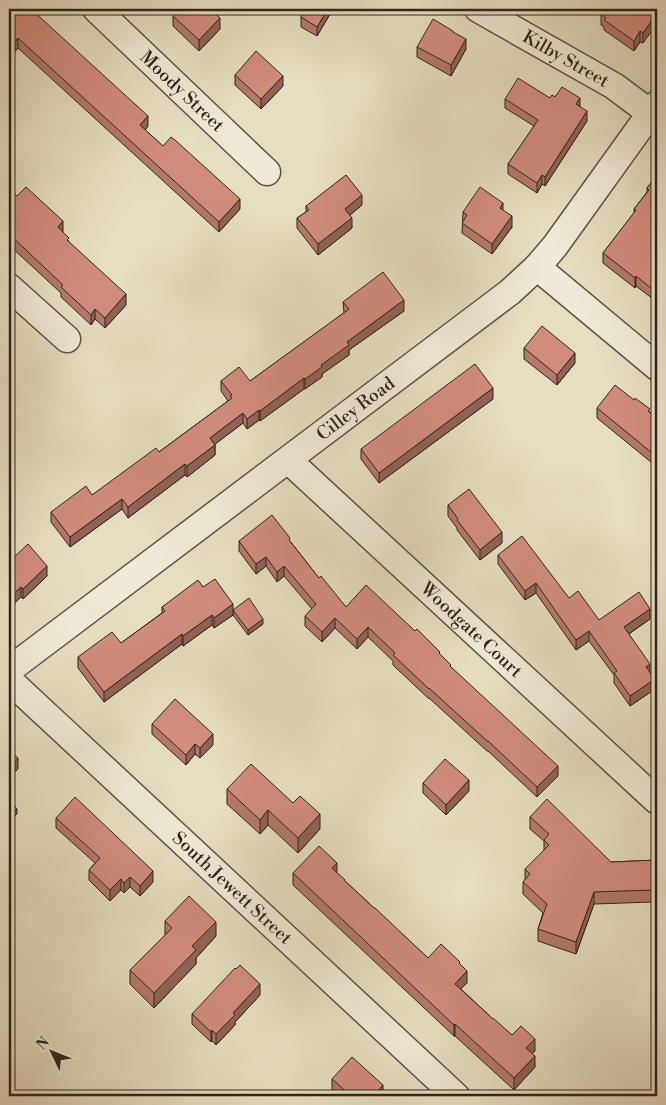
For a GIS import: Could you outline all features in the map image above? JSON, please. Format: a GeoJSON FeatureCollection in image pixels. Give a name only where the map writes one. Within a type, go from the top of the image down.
{"type":"FeatureCollection","features":[{"type":"Feature","properties":{"kind":"street","name":"Moody Street"},"geometry":{"type":"LineString","coordinates":[[96,9],[267,172]]}},
{"type":"Feature","properties":{"kind":"street","name":"Kilby Street"},"geometry":{"type":"LineString","coordinates":[[478,9],[614,86],[655,112]]}},
{"type":"Feature","properties":{"kind":"street","name":"Cilley Road"},"geometry":{"type":"LineString","coordinates":[[9,670],[510,292],[537,267],[555,246],[655,112]]}},
{"type":"Feature","properties":{"kind":"street"},"geometry":{"type":"LineString","coordinates":[[537,267],[657,367]]}},
{"type":"Feature","properties":{"kind":"street"},"geometry":{"type":"LineString","coordinates":[[9,287],[67,339]]}},
{"type":"Feature","properties":{"kind":"street","name":"Woodgate Court"},"geometry":{"type":"LineString","coordinates":[[288,460],[656,800]]}},
{"type":"Feature","properties":{"kind":"street","name":"South Jewett Street"},"geometry":{"type":"LineString","coordinates":[[9,680],[456,1096]]}},
{"type":"Feature","properties":{"kind":"building"},"geometry":{"type":"Polygon","coordinates":[[[9,9],[31,9],[148,116],[140,125],[163,146],[171,137],[240,199],[219,222],[18,38],[9,49],[9,9]]]}},
{"type":"Feature","properties":{"kind":"building"},"geometry":{"type":"Polygon","coordinates":[[[179,9],[210,9],[220,18],[199,40],[173,16],[179,9]]]}},
{"type":"Feature","properties":{"kind":"building"},"geometry":{"type":"Polygon","coordinates":[[[306,9],[328,9],[317,27],[301,17],[306,9]]]}},
{"type":"Feature","properties":{"kind":"building"},"geometry":{"type":"Polygon","coordinates":[[[605,9],[657,9],[657,13],[643,33],[640,31],[634,41],[604,20],[606,18],[601,14],[605,9]]]}},
{"type":"Feature","properties":{"kind":"building"},"geometry":{"type":"Polygon","coordinates":[[[433,19],[466,39],[451,65],[417,47],[433,19]]]}},
{"type":"Feature","properties":{"kind":"building"},"geometry":{"type":"Polygon","coordinates":[[[256,51],[283,76],[261,99],[235,75],[256,51]]]}},
{"type":"Feature","properties":{"kind":"building"},"geometry":{"type":"Polygon","coordinates":[[[518,78],[550,98],[552,95],[555,97],[562,87],[580,98],[576,104],[587,111],[545,177],[542,175],[537,183],[508,164],[538,120],[505,99],[518,78]]]}},
{"type":"Feature","properties":{"kind":"building"},"geometry":{"type":"Polygon","coordinates":[[[346,175],[362,195],[345,209],[352,218],[318,244],[297,218],[309,210],[306,206],[346,175]]]}},
{"type":"Feature","properties":{"kind":"building"},"geometry":{"type":"Polygon","coordinates":[[[657,175],[657,293],[603,253],[636,210],[634,209],[649,190],[647,188],[657,175]]]}},
{"type":"Feature","properties":{"kind":"building"},"geometry":{"type":"Polygon","coordinates":[[[26,187],[63,221],[58,227],[69,238],[67,240],[126,294],[105,318],[95,309],[91,315],[61,287],[63,285],[9,234],[9,188],[17,196],[26,187]]]}},
{"type":"Feature","properties":{"kind":"building"},"geometry":{"type":"Polygon","coordinates":[[[480,187],[503,203],[500,208],[512,216],[492,244],[462,223],[467,215],[463,212],[480,187]]]}},
{"type":"Feature","properties":{"kind":"building"},"geometry":{"type":"Polygon","coordinates":[[[383,272],[404,300],[347,342],[349,345],[321,365],[322,367],[260,411],[247,419],[243,413],[210,438],[215,445],[187,466],[185,464],[128,507],[122,499],[70,537],[51,512],[86,486],[92,495],[156,448],[159,452],[232,398],[230,396],[232,395],[221,381],[239,367],[250,381],[349,309],[343,302],[383,272]]]}},
{"type":"Feature","properties":{"kind":"building"},"geometry":{"type":"Polygon","coordinates":[[[542,326],[575,353],[557,375],[524,348],[542,326]]]}},
{"type":"Feature","properties":{"kind":"building"},"geometry":{"type":"Polygon","coordinates":[[[475,364],[493,388],[379,473],[361,449],[475,364]]]}},
{"type":"Feature","properties":{"kind":"building"},"geometry":{"type":"Polygon","coordinates":[[[615,385],[634,400],[635,398],[650,409],[648,411],[657,419],[657,457],[597,408],[615,385]]]}},
{"type":"Feature","properties":{"kind":"building"},"geometry":{"type":"Polygon","coordinates":[[[469,489],[502,532],[480,550],[448,505],[469,489]]]}},
{"type":"Feature","properties":{"kind":"building"},"geometry":{"type":"Polygon","coordinates":[[[272,515],[319,578],[321,576],[346,607],[366,585],[415,631],[417,629],[440,652],[450,666],[558,766],[537,787],[393,655],[395,653],[368,627],[357,639],[335,618],[322,632],[305,616],[316,604],[284,566],[277,572],[266,557],[256,564],[239,541],[272,515]]]}},
{"type":"Feature","properties":{"kind":"building"},"geometry":{"type":"Polygon","coordinates":[[[522,536],[569,598],[578,591],[599,620],[639,592],[650,609],[624,627],[650,664],[646,667],[655,679],[630,696],[614,673],[617,671],[589,631],[576,640],[536,583],[525,591],[498,555],[522,536]]]}},
{"type":"Feature","properties":{"kind":"building"},"geometry":{"type":"Polygon","coordinates":[[[28,544],[47,566],[23,589],[21,587],[9,598],[9,562],[28,544]]]}},
{"type":"Feature","properties":{"kind":"building"},"geometry":{"type":"Polygon","coordinates":[[[215,579],[233,604],[214,618],[212,615],[183,636],[182,634],[104,692],[78,657],[112,632],[121,643],[165,611],[162,607],[198,580],[203,587],[215,579]]]}},
{"type":"Feature","properties":{"kind":"building"},"geometry":{"type":"Polygon","coordinates":[[[249,598],[263,619],[248,630],[233,610],[249,598]]]}},
{"type":"Feature","properties":{"kind":"building"},"geometry":{"type":"Polygon","coordinates":[[[175,699],[213,734],[200,748],[195,744],[186,755],[152,724],[175,699]]]}},
{"type":"Feature","properties":{"kind":"building"},"geometry":{"type":"Polygon","coordinates":[[[9,749],[18,758],[9,768],[9,749]]]}},
{"type":"Feature","properties":{"kind":"building"},"geometry":{"type":"Polygon","coordinates":[[[445,759],[469,780],[446,805],[423,783],[445,759]]]}},
{"type":"Feature","properties":{"kind":"building"},"geometry":{"type":"Polygon","coordinates":[[[251,764],[293,803],[300,796],[320,814],[298,838],[268,810],[260,820],[227,789],[251,764]]]}},
{"type":"Feature","properties":{"kind":"building"},"geometry":{"type":"Polygon","coordinates":[[[75,797],[153,871],[140,886],[130,877],[124,883],[121,879],[110,890],[89,870],[100,858],[56,818],[75,797]]]}},
{"type":"Feature","properties":{"kind":"building"},"geometry":{"type":"Polygon","coordinates":[[[547,799],[611,862],[657,860],[657,898],[654,898],[653,890],[594,892],[576,942],[538,929],[547,904],[523,882],[530,874],[525,869],[549,845],[544,840],[549,834],[530,817],[547,799]]]}},
{"type":"Feature","properties":{"kind":"building"},"geometry":{"type":"Polygon","coordinates":[[[9,800],[17,809],[9,817],[9,800]]]}},
{"type":"Feature","properties":{"kind":"building"},"geometry":{"type":"Polygon","coordinates":[[[319,846],[337,863],[332,868],[428,958],[441,944],[460,962],[467,971],[455,984],[493,1019],[512,1035],[521,1026],[535,1039],[526,1048],[535,1056],[514,1078],[454,1025],[293,873],[319,846]]]}},
{"type":"Feature","properties":{"kind":"building"},"geometry":{"type":"Polygon","coordinates":[[[189,896],[216,922],[192,946],[196,950],[154,993],[130,970],[172,928],[165,921],[189,896]]]}},
{"type":"Feature","properties":{"kind":"building"},"geometry":{"type":"Polygon","coordinates":[[[240,965],[260,984],[233,1013],[235,1015],[216,1034],[212,1030],[211,1032],[192,1014],[240,965]]]}},
{"type":"Feature","properties":{"kind":"building"},"geometry":{"type":"Polygon","coordinates":[[[352,1057],[383,1085],[378,1091],[383,1096],[351,1096],[332,1079],[352,1057]]]}}]}
